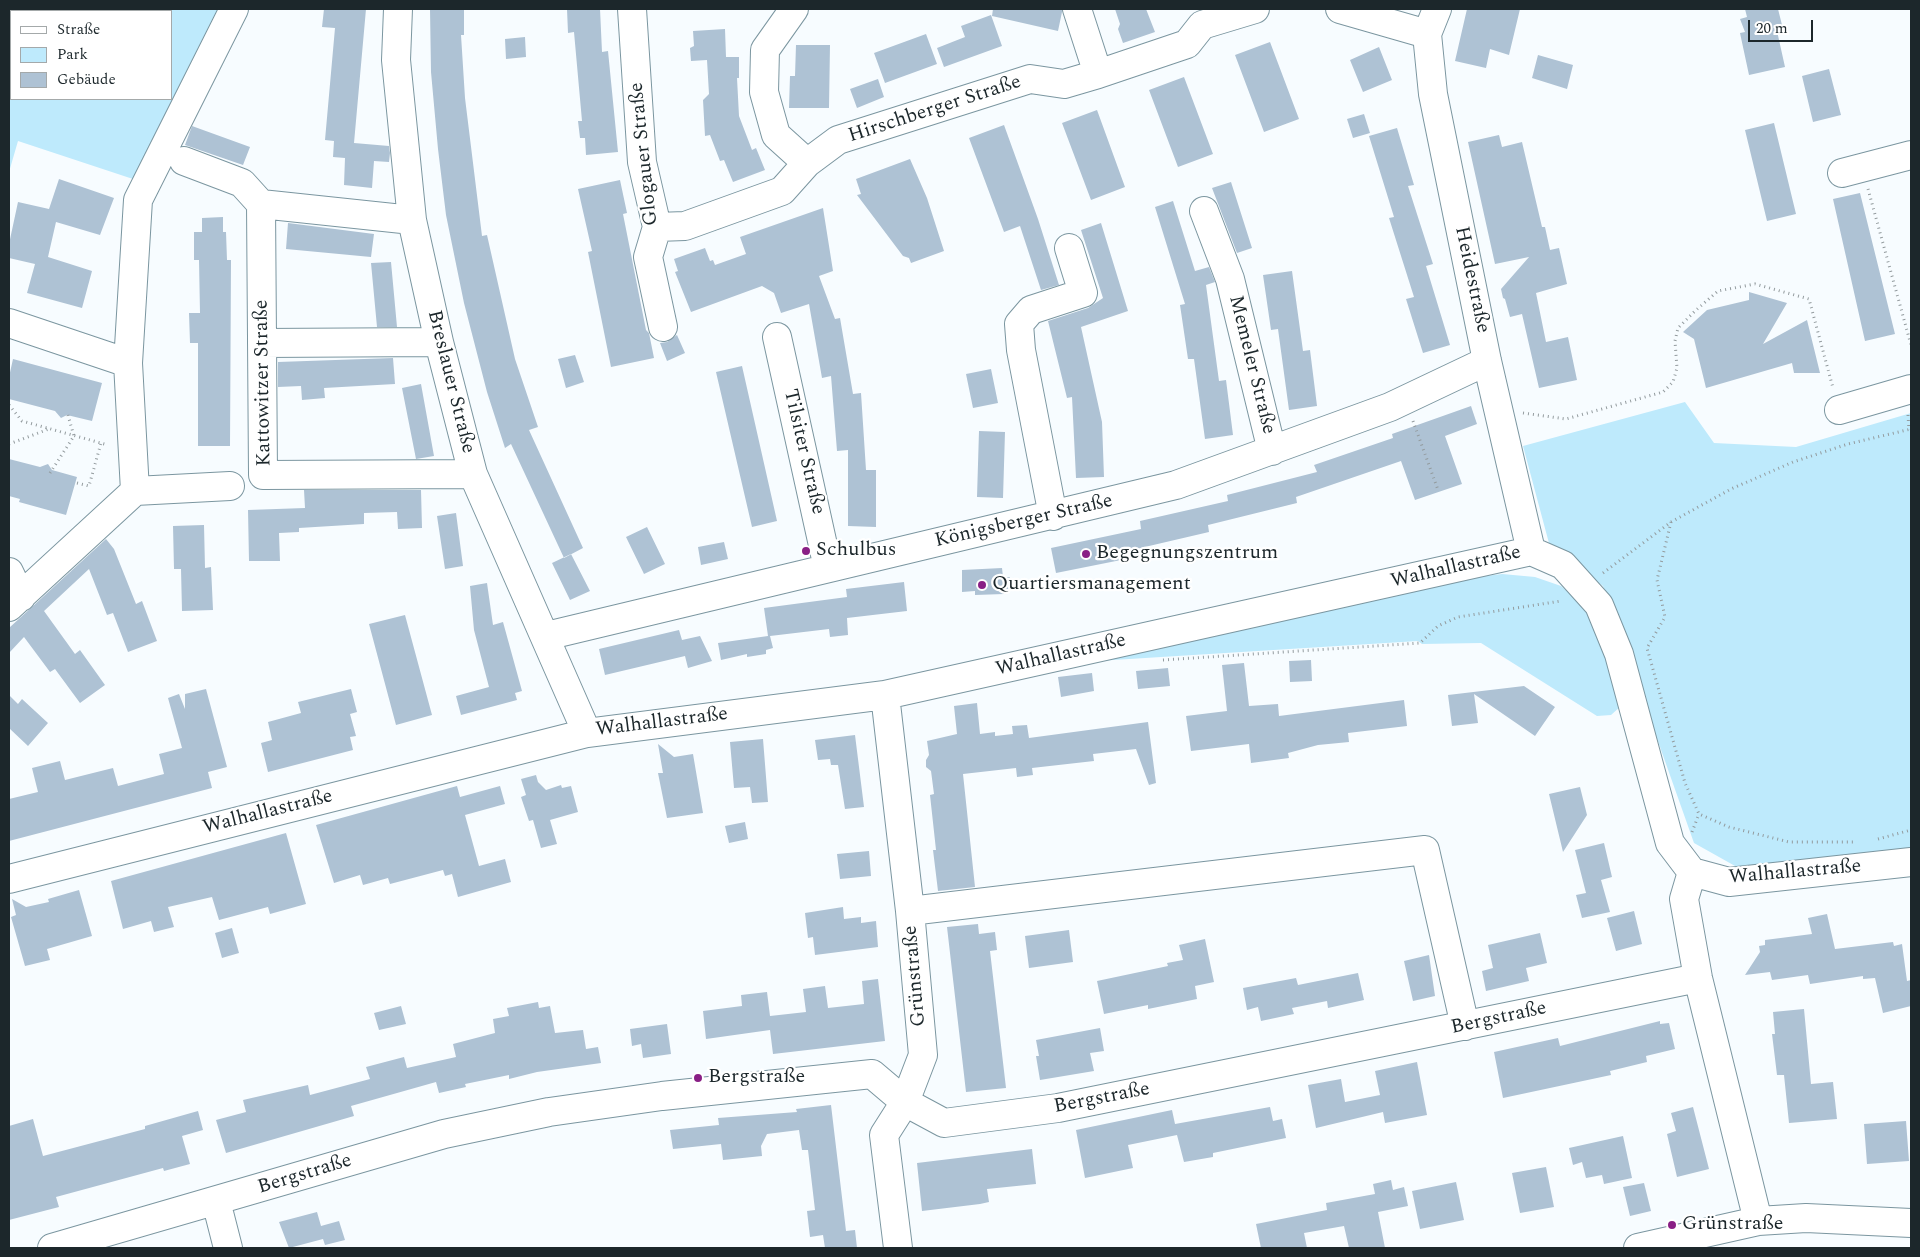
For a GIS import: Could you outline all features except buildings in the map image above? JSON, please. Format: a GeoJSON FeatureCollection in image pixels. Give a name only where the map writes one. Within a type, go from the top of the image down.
{"type":"FeatureCollection","features":[{"type":"Feature","properties":{"kind":"street"},"geometry":{"type":"LineString","coordinates":[[135,491],[128,363],[138,200],[234,9]]}},
{"type":"Feature","properties":{"kind":"street","name":"Breslauer Straße"},"geometry":{"type":"LineString","coordinates":[[398,9],[396,60],[412,220],[473,474],[588,733]]}},
{"type":"Feature","properties":{"kind":"street","name":"Glogauer Straße"},"geometry":{"type":"LineString","coordinates":[[632,9],[642,162],[657,227],[648,257],[663,327]]}},
{"type":"Feature","properties":{"kind":"street"},"geometry":{"type":"LineString","coordinates":[[794,9],[765,50],[764,92],[776,134],[807,163]]}},
{"type":"Feature","properties":{"kind":"street"},"geometry":{"type":"LineString","coordinates":[[1077,9],[1098,74]]}},
{"type":"Feature","properties":{"kind":"street","name":"Hirschberger Straße"},"geometry":{"type":"LineString","coordinates":[[657,227],[685,226],[782,191],[807,163],[838,140],[1030,79],[1064,84],[1098,74],[1187,44],[1200,17],[1255,9]]}},
{"type":"Feature","properties":{"kind":"street"},"geometry":{"type":"LineString","coordinates":[[1340,9],[1427,34]]}},
{"type":"Feature","properties":{"kind":"street","name":"Heidestraße"},"geometry":{"type":"LineString","coordinates":[[1437,9],[1427,34],[1432,94],[1487,361],[1531,551]]}},
{"type":"Feature","properties":{"kind":"street"},"geometry":{"type":"LineString","coordinates":[[1852,171],[1911,155]]}},
{"type":"Feature","properties":{"kind":"street"},"geometry":{"type":"LineString","coordinates":[[184,161],[242,183],[261,204],[412,220]]}},
{"type":"Feature","properties":{"kind":"street","name":"Kattowitzer Straße"},"geometry":{"type":"LineString","coordinates":[[261,204],[263,475],[473,474]]}},
{"type":"Feature","properties":{"kind":"street","name":"Memeler Straße"},"geometry":{"type":"LineString","coordinates":[[1204,211],[1230,279],[1272,451]]}},
{"type":"Feature","properties":{"kind":"street"},"geometry":{"type":"LineString","coordinates":[[1052,516],[1021,350],[1019,324],[1031,310],[1083,292],[1069,248]]}},
{"type":"Feature","properties":{"kind":"street"},"geometry":{"type":"LineString","coordinates":[[9,323],[128,363]]}},
{"type":"Feature","properties":{"kind":"street","name":"Tilsiter Straße"},"geometry":{"type":"LineString","coordinates":[[777,337],[828,568]]}},
{"type":"Feature","properties":{"kind":"street"},"geometry":{"type":"LineString","coordinates":[[262,343],[440,342]]}},
{"type":"Feature","properties":{"kind":"street","name":"Königsberger Straße"},"geometry":{"type":"LineString","coordinates":[[546,636],[1176,485],[1272,451],[1402,401],[1487,361]]}},
{"type":"Feature","properties":{"kind":"street"},"geometry":{"type":"LineString","coordinates":[[1839,410],[1911,389]]}},
{"type":"Feature","properties":{"kind":"street"},"geometry":{"type":"LineString","coordinates":[[15,602],[135,491],[230,486]]}},
{"type":"Feature","properties":{"kind":"street","name":"Walhallastraße"},"geometry":{"type":"LineString","coordinates":[[9,879],[588,733],[886,695],[1531,551],[1563,565],[1599,605],[1619,654],[1670,843],[1692,872],[1729,882],[1911,862]]}},
{"type":"Feature","properties":{"kind":"street"},"geometry":{"type":"LineString","coordinates":[[9,572],[15,602]]}},
{"type":"Feature","properties":{"kind":"street","name":"Grünstraße"},"geometry":{"type":"LineString","coordinates":[[886,695],[910,911],[923,1055],[905,1102],[884,1135],[898,1248]]}},
{"type":"Feature","properties":{"kind":"street"},"geometry":{"type":"LineString","coordinates":[[910,911],[1425,850],[1465,1026]]}},
{"type":"Feature","properties":{"kind":"street"},"geometry":{"type":"LineString","coordinates":[[1692,872],[1684,899],[1698,978],[1758,1221]]}},
{"type":"Feature","properties":{"kind":"street","name":"Bergstraße"},"geometry":{"type":"LineString","coordinates":[[52,1248],[444,1134],[549,1112],[662,1096],[872,1074],[905,1102],[944,1123],[1058,1108],[1698,978]]}},
{"type":"Feature","properties":{"kind":"street"},"geometry":{"type":"LineString","coordinates":[[216,1201],[228,1248]]}},
{"type":"Feature","properties":{"kind":"street"},"geometry":{"type":"LineString","coordinates":[[1638,1248],[1758,1221],[1806,1218],[1911,1223]]}},
{"type":"Feature","properties":{"kind":"path"},"geometry":{"type":"LineString","coordinates":[[1852,171],[1911,345]]}},
{"type":"Feature","properties":{"kind":"path"},"geometry":{"type":"LineString","coordinates":[[1500,417],[1520,413],[1566,419],[1663,392],[1673,382],[1678,368],[1675,341],[1678,328],[1718,291],[1755,284],[1810,299],[1839,410]]}},
{"type":"Feature","properties":{"kind":"path"},"geometry":{"type":"LineString","coordinates":[[1402,401],[1416,426],[1438,490]]}},
{"type":"Feature","properties":{"kind":"path"},"geometry":{"type":"LineString","coordinates":[[9,405],[22,421],[132,453]]}},
{"type":"Feature","properties":{"kind":"path"},"geometry":{"type":"LineString","coordinates":[[50,473],[74,436],[67,412]]}},
{"type":"Feature","properties":{"kind":"path"},"geometry":{"type":"LineString","coordinates":[[9,444],[50,429]]}},
{"type":"Feature","properties":{"kind":"path"},"geometry":{"type":"LineString","coordinates":[[1154,660],[1420,643],[1438,626],[1458,617],[1566,600],[1586,591],[1601,574],[1671,522],[1731,489],[1793,462],[1848,444],[1911,429]]}},
{"type":"Feature","properties":{"kind":"path"},"geometry":{"type":"LineString","coordinates":[[78,483],[89,486],[101,443]]}},
{"type":"Feature","properties":{"kind":"path"},"geometry":{"type":"LineString","coordinates":[[1671,522],[1657,580],[1665,617],[1647,648],[1684,783],[1699,814],[1729,827],[1789,842],[1861,842]]}},
{"type":"Feature","properties":{"kind":"path"},"geometry":{"type":"LineString","coordinates":[[1870,842],[1911,830]]}},
{"type":"Feature","properties":{"kind":"green space"},"geometry":{"type":"Polygon","coordinates":[[[225,9],[139,181],[18,141],[9,172],[9,35],[10,32],[10,100],[172,100],[172,10],[18,10],[225,9]]]}},
{"type":"Feature","properties":{"kind":"green space"},"geometry":{"type":"Polygon","coordinates":[[[1685,402],[1714,443],[1796,447],[1911,413],[1911,853],[1744,871],[1694,843],[1603,586],[1550,547],[1523,446],[1685,402]]]}},
{"type":"Feature","properties":{"kind":"green space"},"geometry":{"type":"Polygon","coordinates":[[[1502,574],[1535,577],[1561,586],[1588,609],[1610,660],[1621,706],[1611,715],[1597,716],[1481,643],[1422,644],[1418,641],[1081,662],[1437,582],[1502,574]]]}},
{"type":"Feature","properties":{"kind":"place","name":"Schulbus"},"geometry":{"type":"Point","coordinates":[806,551]}},
{"type":"Feature","properties":{"kind":"place","name":"Begegnungszentrum"},"geometry":{"type":"Point","coordinates":[1086,554]}},
{"type":"Feature","properties":{"kind":"place","name":"Quartiersmanagement"},"geometry":{"type":"Point","coordinates":[982,585]}},
{"type":"Feature","properties":{"kind":"place","name":"Bergstraße"},"geometry":{"type":"Point","coordinates":[698,1078]}},
{"type":"Feature","properties":{"kind":"place","name":"Grünstraße"},"geometry":{"type":"Point","coordinates":[1672,1225]}}]}
